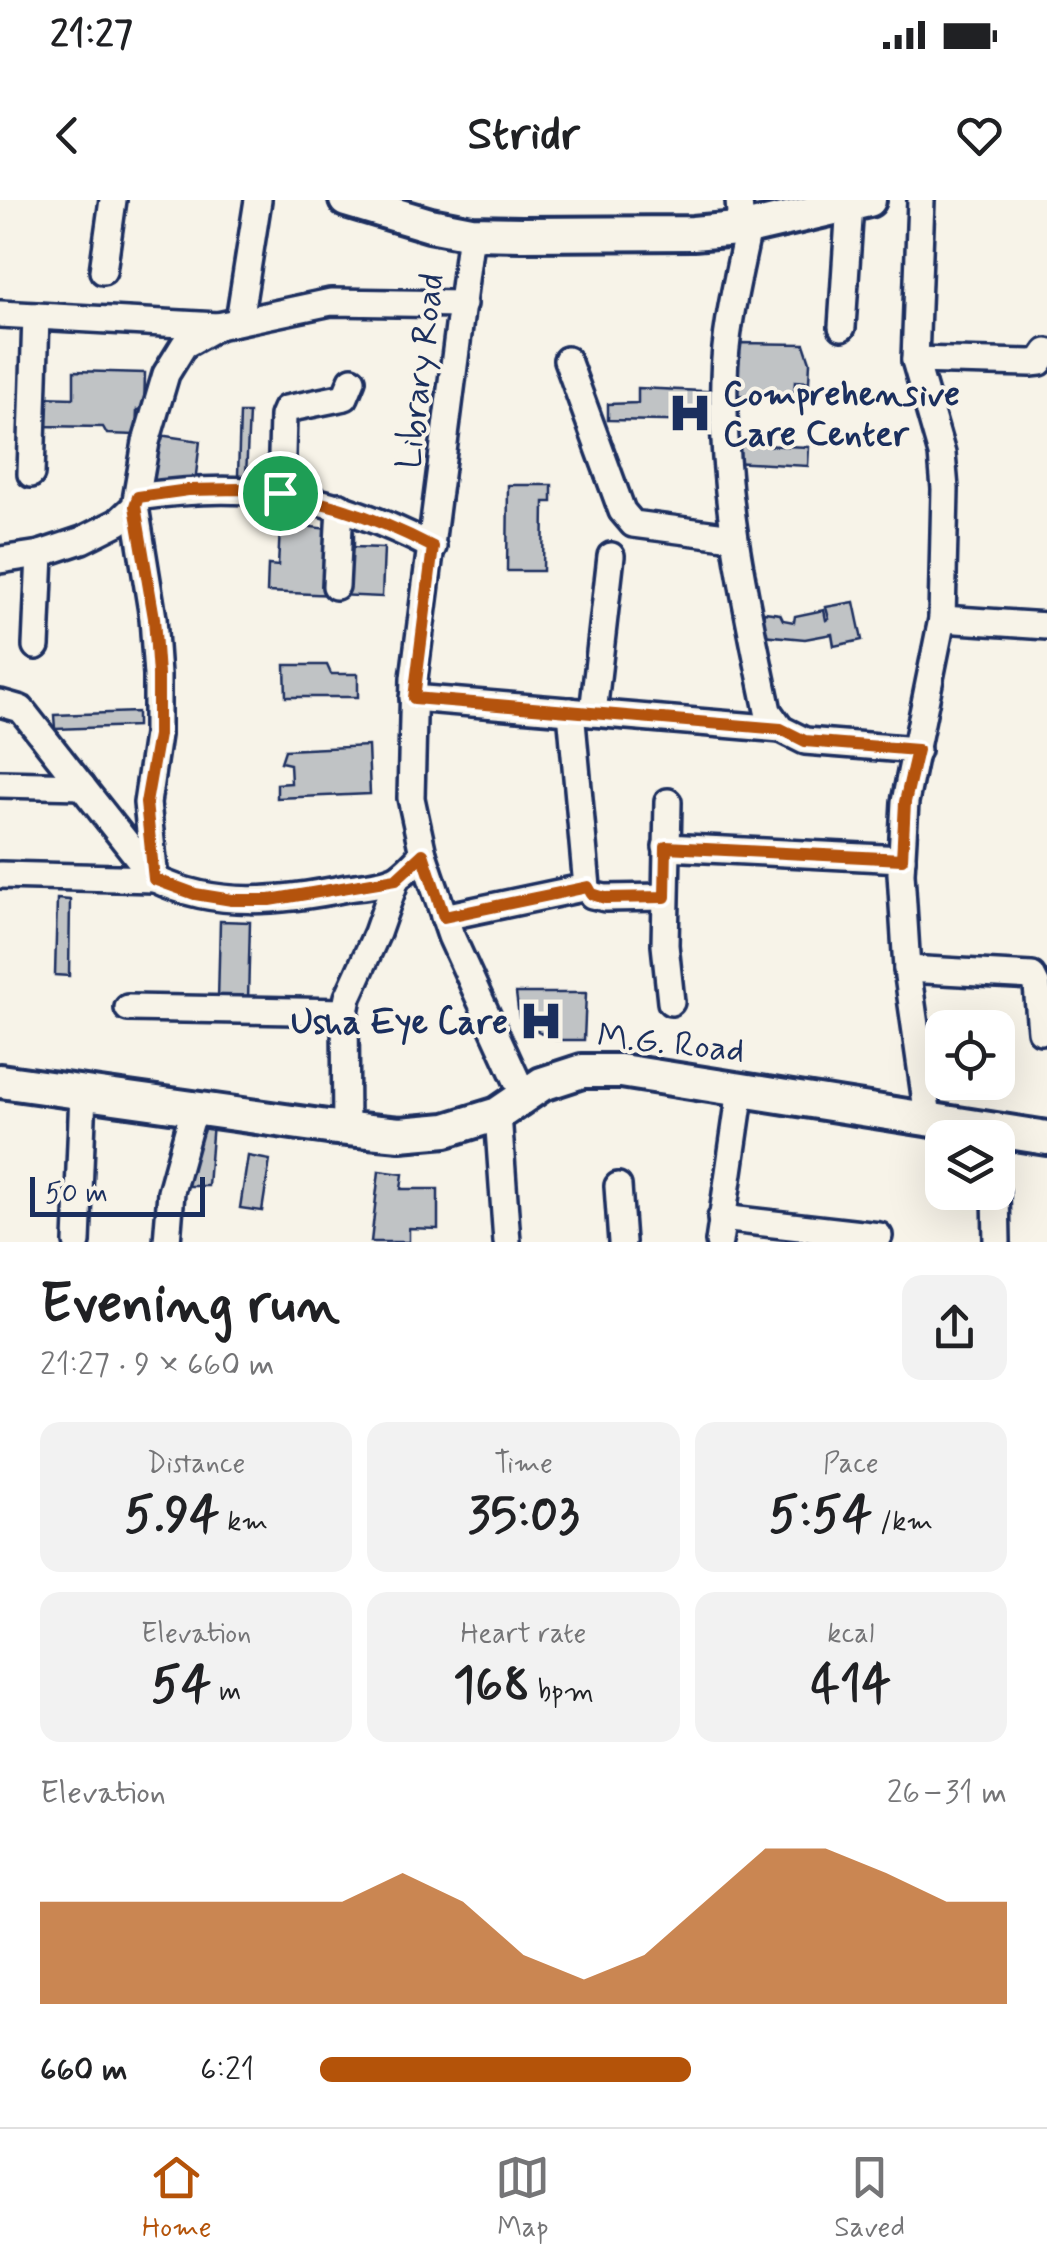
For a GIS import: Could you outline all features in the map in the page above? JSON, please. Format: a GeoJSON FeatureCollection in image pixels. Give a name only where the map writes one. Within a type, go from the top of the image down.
{"type":"FeatureCollection","features":[{"type":"Feature","properties":{"kind":"main road"},"geometry":{"type":"LineString","coordinates":[[346,200],[470,233],[693,233],[743,219],[860,202]]}},
{"type":"Feature","properties":{"kind":"main road","name":"M.G. Road"},"geometry":{"type":"LineString","coordinates":[[0,1081],[400,1134],[446,1130],[582,1071],[621,1071],[937,1120]]}},
{"type":"Feature","properties":{"kind":"main road","name":"M.G. Road"},"geometry":{"type":"LineString","coordinates":[[1015,1135],[1047,1138]]}},
{"type":"Feature","properties":{"kind":"street"},"geometry":{"type":"LineString","coordinates":[[102,271],[114,200]]}},
{"type":"Feature","properties":{"kind":"street"},"geometry":{"type":"LineString","coordinates":[[228,324],[258,200]]}},
{"type":"Feature","properties":{"kind":"street"},"geometry":{"type":"LineString","coordinates":[[921,200],[915,360],[942,454],[942,620],[905,802],[902,859],[907,969],[928,1118]]}},
{"type":"Feature","properties":{"kind":"street"},"geometry":{"type":"LineString","coordinates":[[842,327],[860,202]]}},
{"type":"Feature","properties":{"kind":"street"},"geometry":{"type":"LineString","coordinates":[[743,219],[724,379],[728,505],[768,711],[781,729]]}},
{"type":"Feature","properties":{"kind":"street","name":"Library Road"},"geometry":{"type":"LineString","coordinates":[[470,233],[414,698],[411,798],[423,854],[501,1109]]}},
{"type":"Feature","properties":{"kind":"street"},"geometry":{"type":"LineString","coordinates":[[154,879],[146,803],[158,735],[158,675],[154,618],[136,502],[146,442],[166,374],[184,345],[228,324],[332,302],[463,304]]}},
{"type":"Feature","properties":{"kind":"street"},"geometry":{"type":"LineString","coordinates":[[0,314],[228,324]]}},
{"type":"Feature","properties":{"kind":"street"},"geometry":{"type":"LineString","coordinates":[[31,474],[36,316]]}},
{"type":"Feature","properties":{"kind":"street"},"geometry":{"type":"LineString","coordinates":[[915,360],[1031,363],[1040,362],[1047,352]]}},
{"type":"Feature","properties":{"kind":"street"},"geometry":{"type":"LineString","coordinates":[[567,360],[622,510],[633,524],[733,536]]}},
{"type":"Feature","properties":{"kind":"street"},"geometry":{"type":"LineString","coordinates":[[280,493],[286,410],[338,400],[344,397],[352,380]]}},
{"type":"Feature","properties":{"kind":"street"},"geometry":{"type":"LineString","coordinates":[[0,560],[40,554],[118,522],[136,502],[188,490],[280,493],[340,506],[433,547]]}},
{"type":"Feature","properties":{"kind":"street"},"geometry":{"type":"LineString","coordinates":[[336,586],[340,506]]}},
{"type":"Feature","properties":{"kind":"street"},"geometry":{"type":"LineString","coordinates":[[36,646],[40,554]]}},
{"type":"Feature","properties":{"kind":"street"},"geometry":{"type":"LineString","coordinates":[[611,556],[582,712],[588,887],[592,894],[605,898],[665,897]]}},
{"type":"Feature","properties":{"kind":"street"},"geometry":{"type":"LineString","coordinates":[[942,620],[1047,626]]}},
{"type":"Feature","properties":{"kind":"street"},"geometry":{"type":"LineString","coordinates":[[414,698],[781,729],[805,741],[917,750]]}},
{"type":"Feature","properties":{"kind":"street"},"geometry":{"type":"LineString","coordinates":[[0,703],[21,709],[154,879]]}},
{"type":"Feature","properties":{"kind":"street"},"geometry":{"type":"LineString","coordinates":[[0,784],[82,786]]}},
{"type":"Feature","properties":{"kind":"street"},"geometry":{"type":"LineString","coordinates":[[668,802],[664,945],[672,1002]]}},
{"type":"Feature","properties":{"kind":"street"},"geometry":{"type":"LineString","coordinates":[[666,847],[902,859]]}},
{"type":"Feature","properties":{"kind":"street"},"geometry":{"type":"LineString","coordinates":[[346,1129],[344,1012],[348,997],[396,879],[423,854]]}},
{"type":"Feature","properties":{"kind":"street"},"geometry":{"type":"LineString","coordinates":[[0,875],[154,879],[195,894],[232,900],[326,893],[396,879]]}},
{"type":"Feature","properties":{"kind":"street"},"geometry":{"type":"LineString","coordinates":[[444,917],[588,887]]}},
{"type":"Feature","properties":{"kind":"street"},"geometry":{"type":"LineString","coordinates":[[907,969],[1040,975],[1037,986],[1041,1032]]}},
{"type":"Feature","properties":{"kind":"street"},"geometry":{"type":"LineString","coordinates":[[128,1008],[344,1012]]}},
{"type":"Feature","properties":{"kind":"street"},"geometry":{"type":"LineString","coordinates":[[0,1081],[0,1094]]}},
{"type":"Feature","properties":{"kind":"street"},"geometry":{"type":"LineString","coordinates":[[742,1089],[720,1230],[879,1236]]}},
{"type":"Feature","properties":{"kind":"street"},"geometry":{"type":"LineString","coordinates":[[78,1242],[83,1092]]}},
{"type":"Feature","properties":{"kind":"street"},"geometry":{"type":"LineString","coordinates":[[167,1242],[171,1192],[194,1109]]}},
{"type":"Feature","properties":{"kind":"street"},"geometry":{"type":"LineString","coordinates":[[492,1242],[501,1109]]}},
{"type":"Feature","properties":{"kind":"street"},"geometry":{"type":"LineString","coordinates":[[501,1109],[507,1242]]}},
{"type":"Feature","properties":{"kind":"street"},"geometry":{"type":"LineString","coordinates":[[618,1186],[622,1242]]}},
{"type":"Feature","properties":{"kind":"street"},"geometry":{"type":"LineString","coordinates":[[996,1210],[997,1242]]}},
{"type":"Feature","properties":{"kind":"building"},"geometry":{"type":"Polygon","coordinates":[[[737,343],[804,344],[810,362],[809,382],[795,381],[794,397],[727,395],[737,343]]]}},
{"type":"Feature","properties":{"kind":"building"},"geometry":{"type":"Polygon","coordinates":[[[74,371],[145,373],[144,411],[137,410],[136,435],[107,434],[103,427],[39,426],[40,397],[74,398],[74,371]]]}},
{"type":"Feature","properties":{"kind":"building"},"geometry":{"type":"Polygon","coordinates":[[[638,388],[723,392],[722,422],[608,420],[608,404],[638,403],[638,388]]]}},
{"type":"Feature","properties":{"kind":"building"},"geometry":{"type":"Polygon","coordinates":[[[240,413],[249,413],[246,476],[238,476],[240,413]]]}},
{"type":"Feature","properties":{"kind":"building"},"geometry":{"type":"Polygon","coordinates":[[[159,435],[200,441],[195,483],[152,482],[159,435]]]}},
{"type":"Feature","properties":{"kind":"building"},"geometry":{"type":"Polygon","coordinates":[[[731,444],[809,447],[808,466],[730,462],[731,444]]]}},
{"type":"Feature","properties":{"kind":"building"},"geometry":{"type":"Polygon","coordinates":[[[508,485],[552,485],[552,502],[544,502],[543,571],[507,571],[508,485]]]}},
{"type":"Feature","properties":{"kind":"building"},"geometry":{"type":"Polygon","coordinates":[[[281,509],[312,511],[311,527],[354,532],[354,547],[384,548],[382,597],[267,592],[268,565],[278,566],[281,509]]]}},
{"type":"Feature","properties":{"kind":"building"},"geometry":{"type":"Polygon","coordinates":[[[854,602],[862,640],[834,646],[832,634],[805,639],[762,635],[764,612],[780,614],[783,620],[794,622],[795,616],[824,610],[826,620],[826,607],[854,602]]]}},
{"type":"Feature","properties":{"kind":"building"},"geometry":{"type":"Polygon","coordinates":[[[285,665],[327,665],[331,674],[358,674],[358,697],[286,697],[285,665]]]}},
{"type":"Feature","properties":{"kind":"building"},"geometry":{"type":"Polygon","coordinates":[[[137,712],[137,726],[55,729],[54,715],[137,712]]]}},
{"type":"Feature","properties":{"kind":"building"},"geometry":{"type":"Polygon","coordinates":[[[368,746],[370,794],[277,798],[277,784],[291,783],[290,764],[281,762],[285,750],[368,746]]]}},
{"type":"Feature","properties":{"kind":"building"},"geometry":{"type":"Polygon","coordinates":[[[57,899],[70,900],[69,976],[55,975],[57,899]]]}},
{"type":"Feature","properties":{"kind":"building"},"geometry":{"type":"Polygon","coordinates":[[[220,921],[250,922],[248,1001],[218,1000],[220,921]]]}},
{"type":"Feature","properties":{"kind":"building"},"geometry":{"type":"Polygon","coordinates":[[[516,993],[586,993],[584,1040],[555,1040],[534,1029],[519,1017],[516,993]]]}},
{"type":"Feature","properties":{"kind":"building"},"geometry":{"type":"Polygon","coordinates":[[[205,1121],[213,1122],[208,1186],[181,1186],[188,1127],[203,1132],[205,1121]]]}},
{"type":"Feature","properties":{"kind":"building"},"geometry":{"type":"Polygon","coordinates":[[[248,1156],[270,1160],[262,1211],[240,1208],[248,1156]]]}},
{"type":"Feature","properties":{"kind":"building"},"geometry":{"type":"Polygon","coordinates":[[[379,1171],[403,1174],[401,1189],[438,1189],[438,1229],[409,1228],[409,1242],[371,1242],[379,1171]]]}},
{"type":"Feature","properties":{"kind":"place","name":"Comprehensive Care Center"},"geometry":{"type":"Point","coordinates":[690,413]}},
{"type":"Feature","properties":{"kind":"place","name":"Usha Eye Care"},"geometry":{"type":"Point","coordinates":[541,1021]}},
{"type":"Feature","properties":{"kind":"route"},"geometry":{"type":"LineString","coordinates":[[188,490],[280,493],[340,506],[433,547],[414,698],[781,729],[805,741],[917,750],[905,802],[902,859],[666,847],[665,897],[605,898],[592,894],[588,887],[444,917],[423,854],[396,879],[270,900],[232,900],[195,894],[154,879],[146,803],[158,735],[158,675],[154,618],[135,506],[138,497],[188,490]]}}]}
